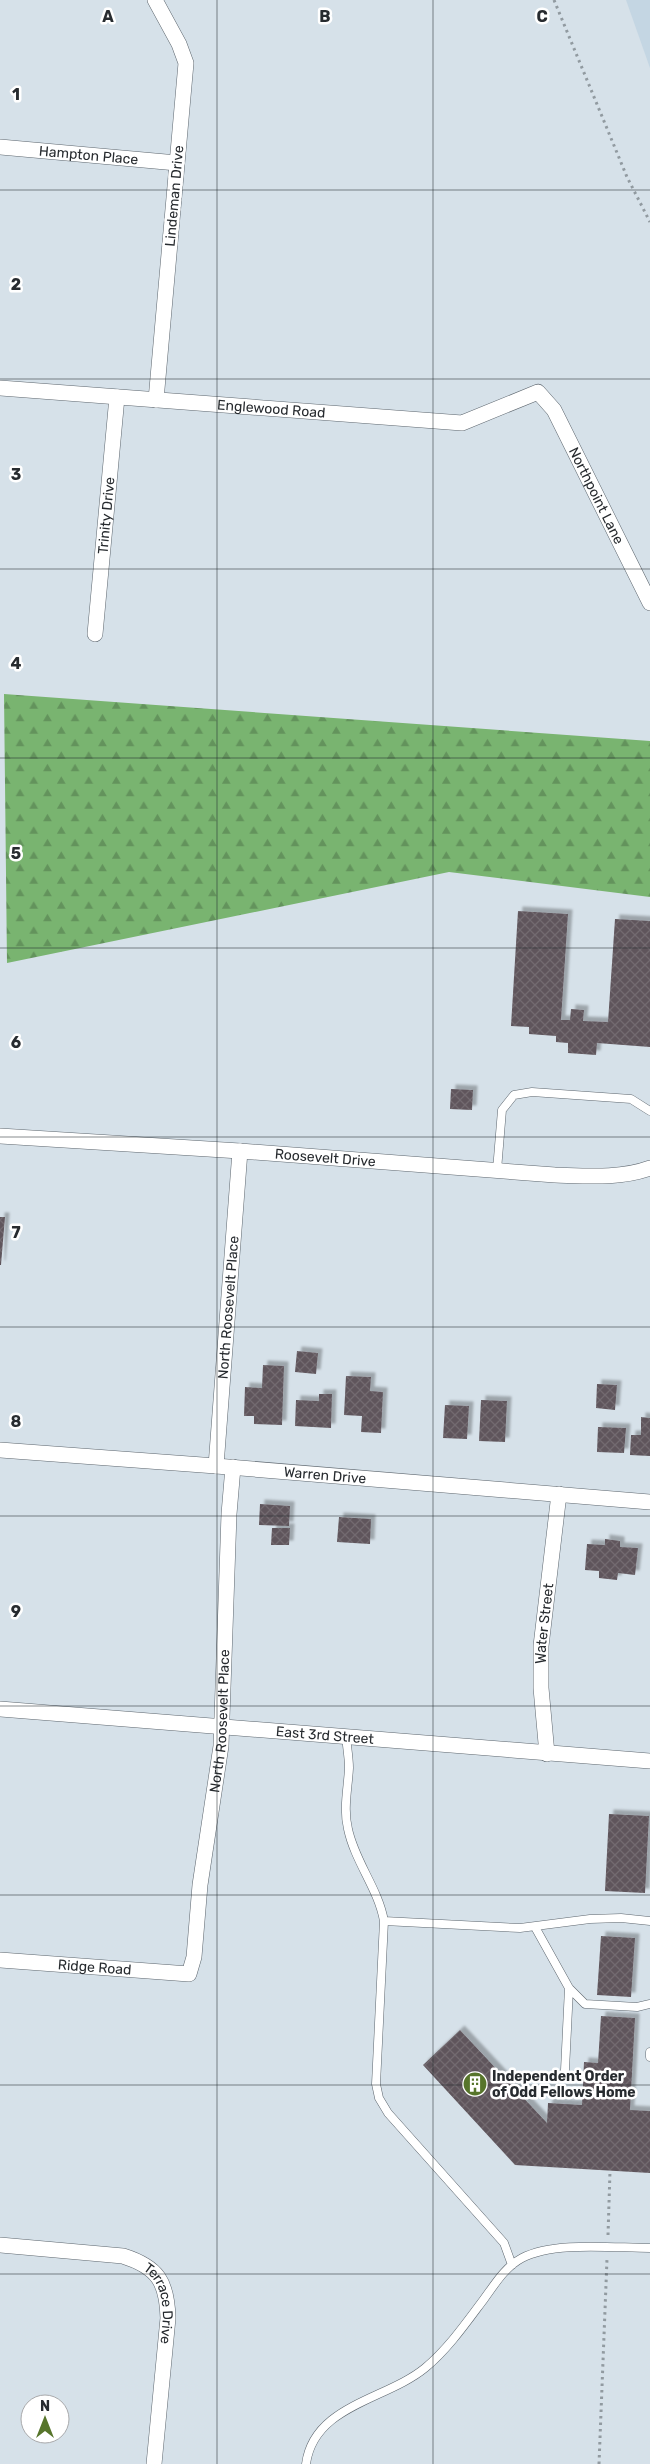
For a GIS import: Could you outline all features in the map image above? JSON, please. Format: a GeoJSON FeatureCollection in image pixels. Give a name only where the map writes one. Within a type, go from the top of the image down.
{"type":"FeatureCollection","features":[{"type":"Feature","properties":{"kind":"street","name":"Lindeman Drive"},"geometry":{"type":"LineString","coordinates":[[155,0],[179,44],[186,63],[156,400]]}},
{"type":"Feature","properties":{"kind":"street","name":"Hampton Place"},"geometry":{"type":"LineString","coordinates":[[0,147],[177,163]]}},
{"type":"Feature","properties":{"kind":"street","name":"Englewood Road"},"geometry":{"type":"LineString","coordinates":[[0,388],[462,423],[538,392]]}},
{"type":"Feature","properties":{"kind":"street","name":"Northpoint Lane"},"geometry":{"type":"LineString","coordinates":[[538,392],[554,410],[650,603]]}},
{"type":"Feature","properties":{"kind":"street","name":"Trinity Drive"},"geometry":{"type":"LineString","coordinates":[[95,634],[117,397]]}},
{"type":"Feature","properties":{"kind":"street","name":"Roosevelt Drive"},"geometry":{"type":"LineString","coordinates":[[0,1136],[608,1176],[636,1173],[650,1168]]}},
{"type":"Feature","properties":{"kind":"street","name":"North Roosevelt Place"},"geometry":{"type":"LineString","coordinates":[[216,1466],[240,1151]]}},
{"type":"Feature","properties":{"kind":"street","name":"Warren Drive"},"geometry":{"type":"LineString","coordinates":[[0,1450],[233,1467],[650,1502]]}},
{"type":"Feature","properties":{"kind":"street","name":"North Roosevelt Place"},"geometry":{"type":"LineString","coordinates":[[189,1974],[194,1957],[200,1885],[216,1784],[222,1727],[229,1514],[233,1467]]}},
{"type":"Feature","properties":{"kind":"street","name":"Water Street"},"geometry":{"type":"LineString","coordinates":[[546,1754],[541,1688],[541,1646],[560,1494]]}},
{"type":"Feature","properties":{"kind":"street","name":"East 3rd Street"},"geometry":{"type":"LineString","coordinates":[[0,1709],[650,1762]]}},
{"type":"Feature","properties":{"kind":"street","name":"Ridge Road"},"geometry":{"type":"LineString","coordinates":[[0,1960],[189,1974]]}},
{"type":"Feature","properties":{"kind":"street","name":"Terrace Drive"},"geometry":{"type":"LineString","coordinates":[[0,2245],[123,2256],[138,2260],[153,2270],[164,2284],[168,2297],[168,2318],[154,2464]]}},
{"type":"Feature","properties":{"kind":"lane"},"geometry":{"type":"LineString","coordinates":[[497,1170],[502,1110],[514,1095],[532,1092],[631,1099],[650,1111]]}},
{"type":"Feature","properties":{"kind":"lane"},"geometry":{"type":"LineString","coordinates":[[346,1738],[349,1766],[345,1805],[347,1828],[354,1851],[381,1905],[384,1921],[376,2084],[379,2098],[388,2113],[504,2243],[512,2265]]}},
{"type":"Feature","properties":{"kind":"lane"},"geometry":{"type":"LineString","coordinates":[[384,1921],[520,1928],[590,1919],[621,1918],[650,1921]]}},
{"type":"Feature","properties":{"kind":"lane"},"geometry":{"type":"LineString","coordinates":[[535,1927],[569,1988],[585,2004],[637,2007],[650,2004]]}},
{"type":"Feature","properties":{"kind":"lane"},"geometry":{"type":"LineString","coordinates":[[565,2070],[569,1988]]}},
{"type":"Feature","properties":{"kind":"lane"},"geometry":{"type":"LineString","coordinates":[[650,2052],[650,2057]]}},
{"type":"Feature","properties":{"kind":"lane"},"geometry":{"type":"LineString","coordinates":[[306,2464],[313,2440],[322,2429],[333,2419],[358,2404],[406,2380],[425,2368],[446,2348],[512,2265],[524,2257],[542,2251],[650,2248]]}},
{"type":"Feature","properties":{"kind":"path"},"geometry":{"type":"LineString","coordinates":[[554,0],[627,177],[650,222]]}},
{"type":"Feature","properties":{"kind":"path"},"geometry":{"type":"LineString","coordinates":[[599,2464],[610,2171]]}},
{"type":"Feature","properties":{"kind":"shaded area"},"geometry":{"type":"Polygon","coordinates":[[[626,0],[650,0],[650,68],[626,0]]]}},
{"type":"Feature","properties":{"kind":"green space"},"geometry":{"type":"Polygon","coordinates":[[[4,694],[650,741],[650,897],[449,872],[7,963],[4,694]]]}},
{"type":"Feature","properties":{"kind":"building"},"geometry":{"type":"Polygon","coordinates":[[[518,911],[568,914],[561,1020],[570,1020],[571,1009],[584,1010],[583,1021],[608,1022],[615,919],[650,921],[650,1047],[597,1043],[596,1055],[568,1053],[568,1043],[556,1042],[556,1036],[529,1034],[529,1027],[511,1026],[518,911]]]}},
{"type":"Feature","properties":{"kind":"building"},"geometry":{"type":"Polygon","coordinates":[[[451,1089],[473,1090],[472,1110],[450,1109],[451,1089]]]}},
{"type":"Feature","properties":{"kind":"building"},"geometry":{"type":"Polygon","coordinates":[[[0,1217],[5,1217],[1,1265],[0,1265],[0,1217]]]}},
{"type":"Feature","properties":{"kind":"building"},"geometry":{"type":"Polygon","coordinates":[[[297,1351],[318,1353],[316,1374],[295,1372],[297,1351]]]}},
{"type":"Feature","properties":{"kind":"building"},"geometry":{"type":"Polygon","coordinates":[[[263,1365],[284,1366],[282,1425],[254,1424],[254,1416],[244,1416],[245,1387],[262,1388],[263,1365]]]}},
{"type":"Feature","properties":{"kind":"building"},"geometry":{"type":"Polygon","coordinates":[[[346,1376],[371,1377],[370,1391],[383,1392],[381,1433],[361,1432],[362,1416],[344,1415],[346,1376]]]}},
{"type":"Feature","properties":{"kind":"building"},"geometry":{"type":"Polygon","coordinates":[[[597,1384],[617,1385],[615,1410],[596,1408],[597,1384]]]}},
{"type":"Feature","properties":{"kind":"building"},"geometry":{"type":"Polygon","coordinates":[[[319,1394],[332,1394],[331,1428],[295,1426],[296,1400],[319,1401],[319,1394]]]}},
{"type":"Feature","properties":{"kind":"building"},"geometry":{"type":"Polygon","coordinates":[[[481,1400],[507,1401],[505,1442],[479,1441],[481,1400]]]}},
{"type":"Feature","properties":{"kind":"building"},"geometry":{"type":"Polygon","coordinates":[[[445,1405],[469,1406],[467,1439],[443,1438],[445,1405]]]}},
{"type":"Feature","properties":{"kind":"building"},"geometry":{"type":"Polygon","coordinates":[[[641,1417],[650,1418],[650,1456],[630,1455],[631,1435],[641,1435],[641,1417]]]}},
{"type":"Feature","properties":{"kind":"building"},"geometry":{"type":"Polygon","coordinates":[[[598,1427],[626,1428],[624,1453],[597,1452],[598,1427]]]}},
{"type":"Feature","properties":{"kind":"building"},"geometry":{"type":"Polygon","coordinates":[[[260,1504],[290,1506],[289,1526],[259,1525],[260,1504]]]}},
{"type":"Feature","properties":{"kind":"building"},"geometry":{"type":"Polygon","coordinates":[[[339,1517],[371,1519],[370,1544],[337,1542],[339,1517]]]}},
{"type":"Feature","properties":{"kind":"building"},"geometry":{"type":"Polygon","coordinates":[[[272,1528],[290,1528],[289,1545],[271,1545],[272,1528]]]}},
{"type":"Feature","properties":{"kind":"building"},"geometry":{"type":"Polygon","coordinates":[[[605,1539],[620,1541],[620,1547],[638,1548],[635,1575],[618,1573],[617,1580],[599,1578],[599,1571],[585,1570],[587,1544],[605,1545],[605,1539]]]}},
{"type":"Feature","properties":{"kind":"building"},"geometry":{"type":"Polygon","coordinates":[[[609,1814],[649,1816],[645,1893],[605,1891],[609,1814]]]}},
{"type":"Feature","properties":{"kind":"building"},"geometry":{"type":"Polygon","coordinates":[[[601,1936],[635,1938],[631,1997],[597,1995],[601,1936]]]}},
{"type":"Feature","properties":{"kind":"building","name":"Independent Order of Odd Fellows Home"},"geometry":{"type":"Polygon","coordinates":[[[601,2016],[635,2018],[630,2110],[650,2111],[650,2173],[515,2165],[423,2065],[460,2030],[547,2123],[548,2103],[582,2105],[584,2062],[598,2063],[601,2016]]]}},
{"type":"Feature","properties":{"kind":"place","name":"Independent Order of Odd Fellows Home"},"geometry":{"type":"Point","coordinates":[475,2084]}}]}
